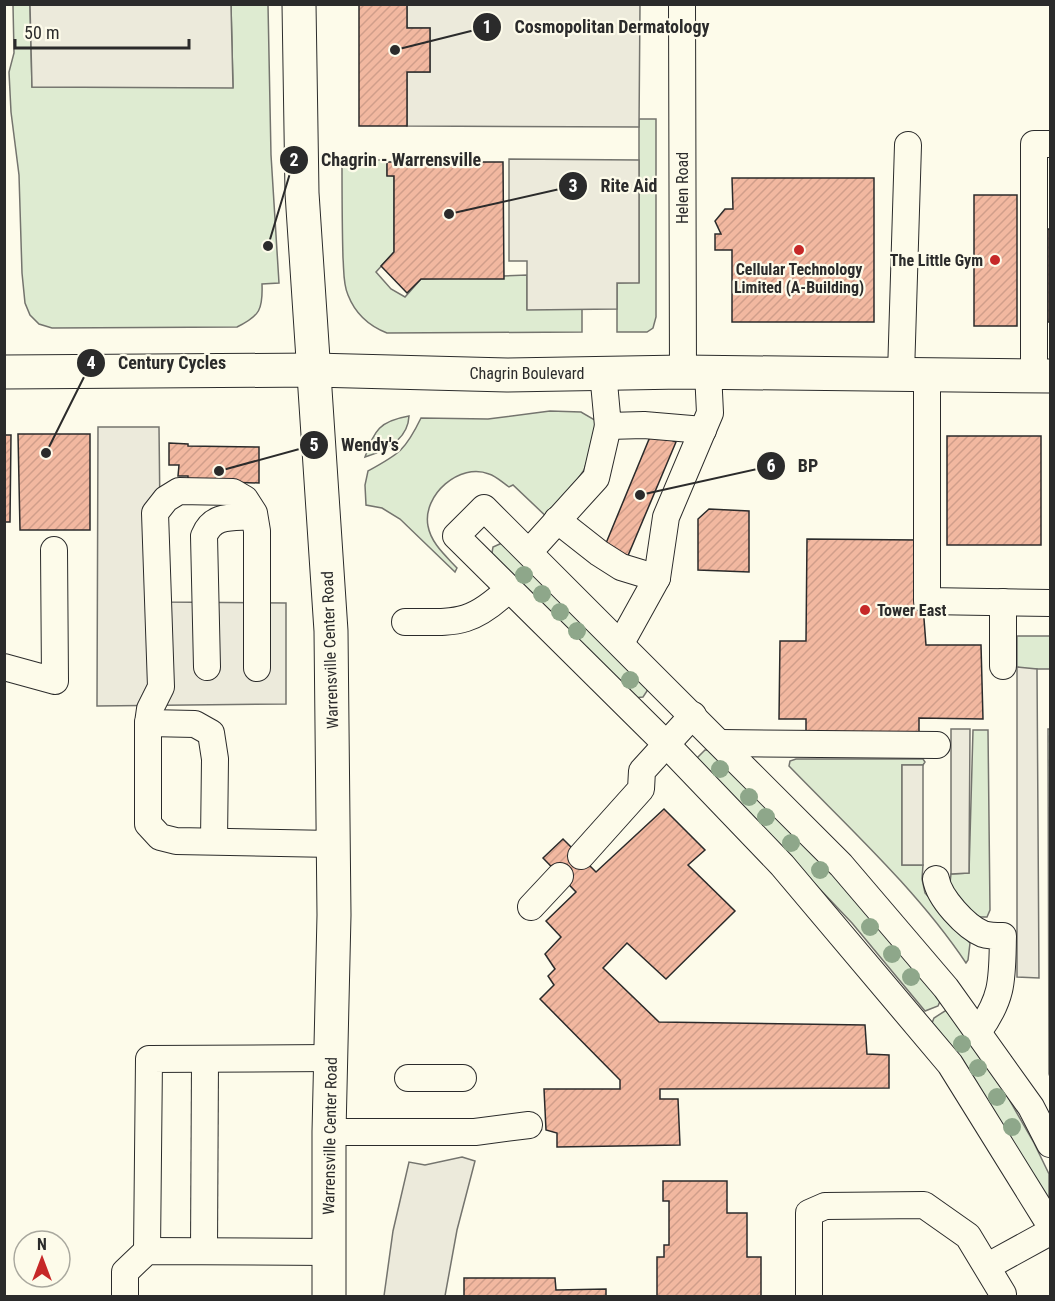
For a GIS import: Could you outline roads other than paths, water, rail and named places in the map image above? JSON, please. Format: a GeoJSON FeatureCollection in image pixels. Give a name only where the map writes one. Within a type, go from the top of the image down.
{"type":"FeatureCollection","features":[{"type":"Feature","properties":{"kind":"main road","name":"Warrensville Center Road"},"geometry":{"type":"LineString","coordinates":[[299,4],[302,193],[331,631],[334,956],[329,1132],[329,1296]]}},
{"type":"Feature","properties":{"kind":"main road","name":"Chagrin Boulevard"},"geometry":{"type":"LineString","coordinates":[[4,372],[314,370],[507,375],[696,372],[1042,376]]}},
{"type":"Feature","properties":{"kind":"street","name":"Helen Road"},"geometry":{"type":"LineString","coordinates":[[657,578],[666,517],[711,413],[696,372],[682,110],[682,4]]}},
{"type":"Feature","properties":{"kind":"street"},"geometry":{"type":"LineString","coordinates":[[1042,144],[1042,376]]}},
{"type":"Feature","properties":{"kind":"street"},"geometry":{"type":"LineString","coordinates":[[908,145],[914,374],[927,601],[1050,603]]}},
{"type":"Feature","properties":{"kind":"street"},"geometry":{"type":"LineString","coordinates":[[529,552],[596,478],[608,426],[603,372]]}},
{"type":"Feature","properties":{"kind":"street"},"geometry":{"type":"LineString","coordinates":[[608,426],[644,425],[703,430]]}},
{"type":"Feature","properties":{"kind":"street"},"geometry":{"type":"LineString","coordinates":[[257,668],[257,531],[255,516],[245,499],[233,492],[179,491],[166,499],[155,513],[161,687],[150,709],[148,723],[148,824],[160,837],[176,841],[333,844]]}},
{"type":"Feature","properties":{"kind":"street"},"geometry":{"type":"LineString","coordinates":[[1050,1144],[1031,1107],[946,988],[841,865],[484,508],[456,536],[666,744],[782,865],[950,1064],[1050,1225]]}},
{"type":"Feature","properties":{"kind":"street"},"geometry":{"type":"LineString","coordinates":[[207,668],[204,536],[208,527],[215,521],[255,516]]}},
{"type":"Feature","properties":{"kind":"street"},"geometry":{"type":"LineString","coordinates":[[557,520],[621,567],[657,578],[621,643]]}},
{"type":"Feature","properties":{"kind":"street"},"geometry":{"type":"LineString","coordinates":[[4,667],[55,681],[54,550]]}},
{"type":"Feature","properties":{"kind":"street"},"geometry":{"type":"LineString","coordinates":[[405,622],[454,622],[471,618],[487,608],[508,589]]}},
{"type":"Feature","properties":{"kind":"street"},"geometry":{"type":"LineString","coordinates":[[1003,602],[1003,666]]}},
{"type":"Feature","properties":{"kind":"street"},"geometry":{"type":"LineString","coordinates":[[580,856],[641,789],[642,771],[693,716]]}},
{"type":"Feature","properties":{"kind":"street"},"geometry":{"type":"LineString","coordinates":[[148,723],[195,724],[211,733],[215,759],[214,841]]}},
{"type":"Feature","properties":{"kind":"street"},"geometry":{"type":"LineString","coordinates":[[721,743],[938,745]]}},
{"type":"Feature","properties":{"kind":"street"},"geometry":{"type":"LineString","coordinates":[[531,907],[560,876]]}},
{"type":"Feature","properties":{"kind":"street"},"geometry":{"type":"LineString","coordinates":[[936,879],[941,894],[969,925],[988,936],[1003,936],[1000,994],[978,1032]]}},
{"type":"Feature","properties":{"kind":"street"},"geometry":{"type":"LineString","coordinates":[[147,1251],[149,1059],[331,1058]]}},
{"type":"Feature","properties":{"kind":"street"},"geometry":{"type":"LineString","coordinates":[[204,1251],[205,1059]]}},
{"type":"Feature","properties":{"kind":"street"},"geometry":{"type":"LineString","coordinates":[[408,1078],[463,1078]]}},
{"type":"Feature","properties":{"kind":"street"},"geometry":{"type":"LineString","coordinates":[[329,1132],[475,1131],[529,1125]]}},
{"type":"Feature","properties":{"kind":"street"},"geometry":{"type":"LineString","coordinates":[[809,1296],[809,1213],[825,1206],[924,1205],[968,1236],[1003,1294]]}},
{"type":"Feature","properties":{"kind":"street"},"geometry":{"type":"LineString","coordinates":[[988,1266],[1050,1232]]}},
{"type":"Feature","properties":{"kind":"street"},"geometry":{"type":"LineString","coordinates":[[125,1296],[125,1272],[147,1251],[328,1252]]}},
{"type":"Feature","properties":{"kind":"place","name":"Cosmopolitan Dermatology"},"geometry":{"type":"Point","coordinates":[395,50]}},
{"type":"Feature","properties":{"kind":"place","name":"Rite Aid"},"geometry":{"type":"Point","coordinates":[449,214]}},
{"type":"Feature","properties":{"kind":"place","name":"Chagrin - Warrensville"},"geometry":{"type":"Point","coordinates":[268,246]}},
{"type":"Feature","properties":{"kind":"place","name":"Cellular Technology Limited (A-Building)"},"geometry":{"type":"Point","coordinates":[799,250]}},
{"type":"Feature","properties":{"kind":"place","name":"The Little Gym"},"geometry":{"type":"Point","coordinates":[995,260]}},
{"type":"Feature","properties":{"kind":"place","name":"Century Cycles"},"geometry":{"type":"Point","coordinates":[46,453]}},
{"type":"Feature","properties":{"kind":"place","name":"Wendy's"},"geometry":{"type":"Point","coordinates":[219,471]}},
{"type":"Feature","properties":{"kind":"place","name":"BP"},"geometry":{"type":"Point","coordinates":[640,495]}},
{"type":"Feature","properties":{"kind":"place","name":"Tower East"},"geometry":{"type":"Point","coordinates":[865,610]}}]}
